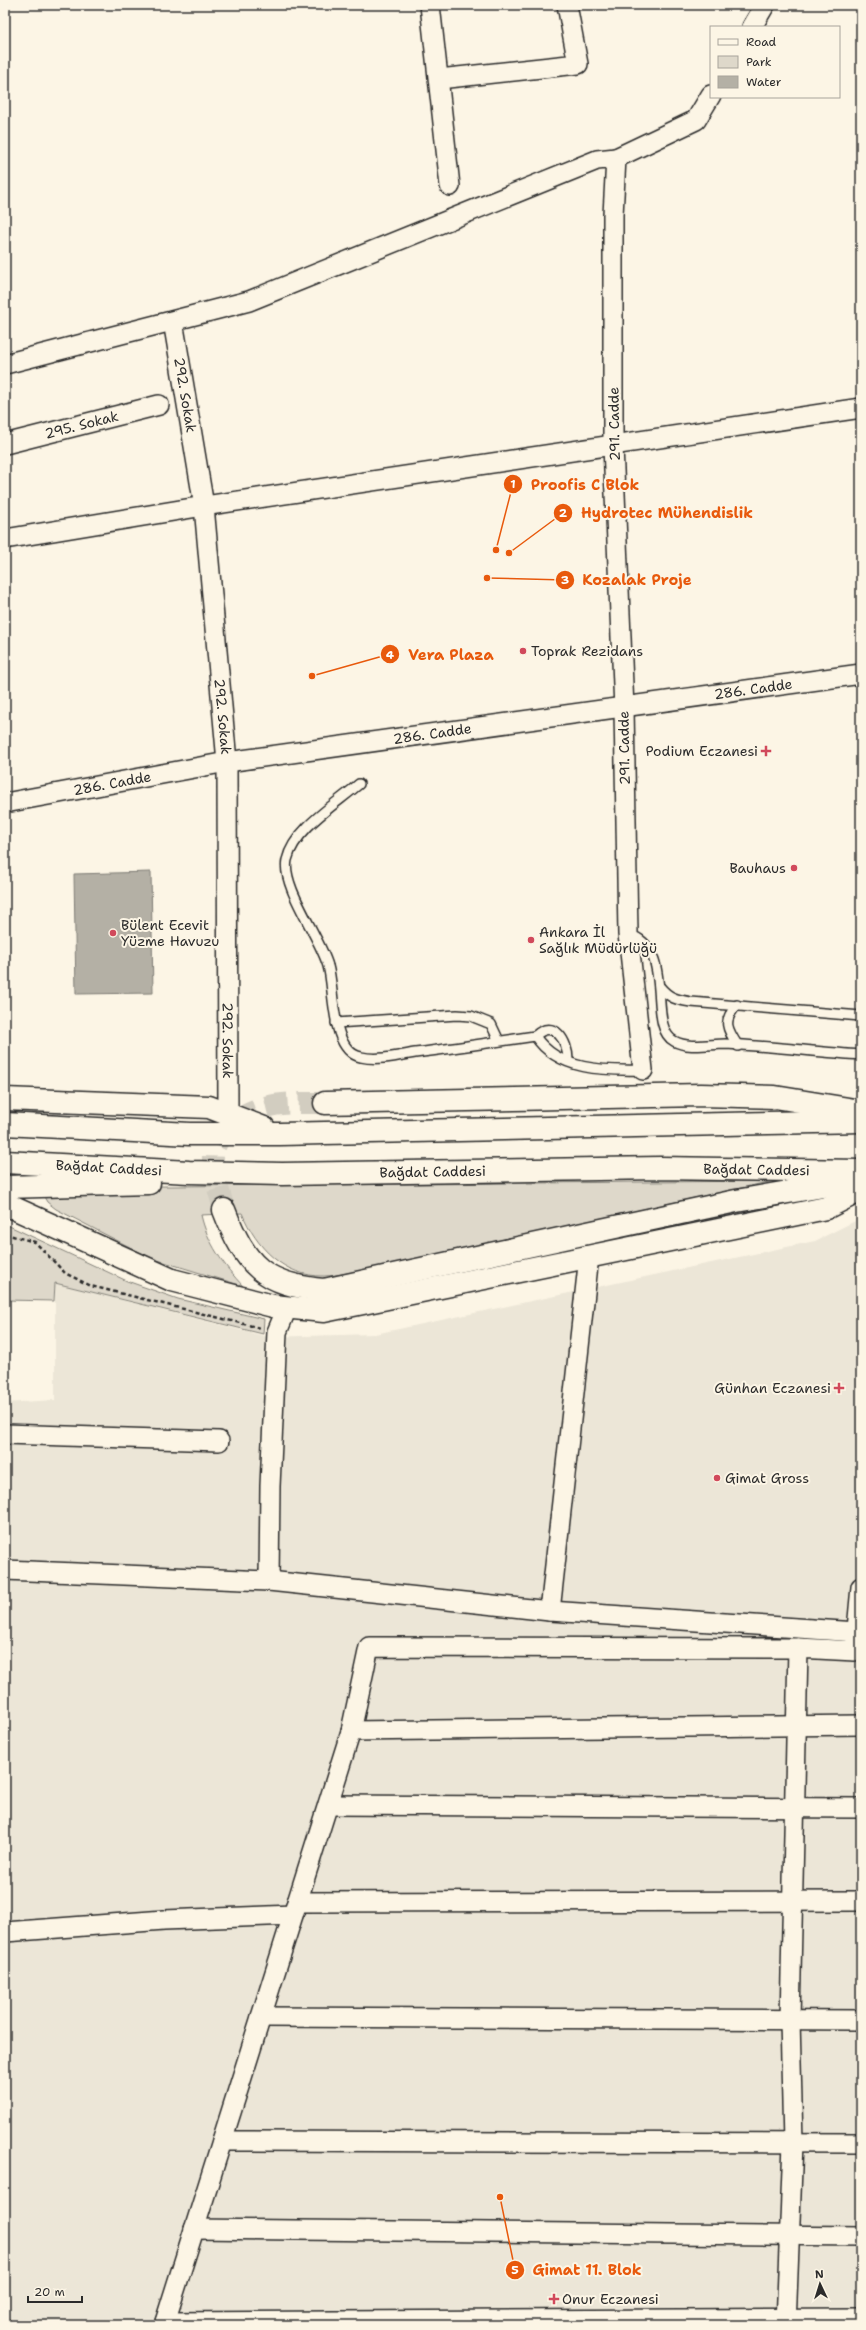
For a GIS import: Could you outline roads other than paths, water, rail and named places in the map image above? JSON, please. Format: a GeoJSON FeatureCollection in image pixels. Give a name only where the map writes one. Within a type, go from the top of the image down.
{"type":"FeatureCollection","features":[{"type":"Feature","properties":{"kind":"main road"},"geometry":{"type":"LineString","coordinates":[[325,1103],[701,1095],[775,1097],[861,1111]]}},
{"type":"Feature","properties":{"kind":"main road"},"geometry":{"type":"LineString","coordinates":[[5,1099],[209,1107],[280,1134]]}},
{"type":"Feature","properties":{"kind":"main road"},"geometry":{"type":"LineString","coordinates":[[5,1124],[190,1134],[280,1134],[861,1121]]}},
{"type":"Feature","properties":{"kind":"main road","name":"Bağdat Caddesi"},"geometry":{"type":"LineString","coordinates":[[5,1162],[189,1172],[282,1174],[660,1168],[861,1171]]}},
{"type":"Feature","properties":{"kind":"main road"},"geometry":{"type":"LineString","coordinates":[[5,1187],[174,1182],[282,1174]]}},
{"type":"Feature","properties":{"kind":"main road"},"geometry":{"type":"LineString","coordinates":[[224,1210],[232,1231],[246,1256],[269,1277],[299,1288],[324,1290],[736,1201],[861,1179]]}},
{"type":"Feature","properties":{"kind":"main road"},"geometry":{"type":"LineString","coordinates":[[5,1204],[172,1280],[273,1306],[324,1311],[826,1208],[861,1190]]}},
{"type":"Feature","properties":{"kind":"street"},"geometry":{"type":"LineString","coordinates":[[430,5],[450,186]]}},
{"type":"Feature","properties":{"kind":"street"},"geometry":{"type":"LineString","coordinates":[[439,79],[578,64],[567,5]]}},
{"type":"Feature","properties":{"kind":"street"},"geometry":{"type":"LineString","coordinates":[[753,26],[765,5]]}},
{"type":"Feature","properties":{"kind":"street"},"geometry":{"type":"LineString","coordinates":[[5,364],[249,301],[597,160],[616,158],[696,120],[710,97]]}},
{"type":"Feature","properties":{"kind":"street","name":"291. Cadde"},"geometry":{"type":"LineString","coordinates":[[616,158],[613,215],[613,446],[624,709],[628,934],[643,1070]]}},
{"type":"Feature","properties":{"kind":"street","name":"292. Sokak"},"geometry":{"type":"LineString","coordinates":[[173,321],[204,506],[227,762],[228,1115]]}},
{"type":"Feature","properties":{"kind":"street","name":"295. Sokak"},"geometry":{"type":"LineString","coordinates":[[5,444],[159,405]]}},
{"type":"Feature","properties":{"kind":"street"},"geometry":{"type":"LineString","coordinates":[[5,539],[204,506],[861,408]]}},
{"type":"Feature","properties":{"kind":"street","name":"286. Cadde"},"geometry":{"type":"LineString","coordinates":[[5,803],[227,762],[624,709],[861,674]]}},
{"type":"Feature","properties":{"kind":"street"},"geometry":{"type":"LineString","coordinates":[[550,1611],[589,1256]]}},
{"type":"Feature","properties":{"kind":"street"},"geometry":{"type":"LineString","coordinates":[[268,1580],[270,1486],[277,1332],[287,1308]]}},
{"type":"Feature","properties":{"kind":"street"},"geometry":{"type":"LineString","coordinates":[[5,1434],[220,1441]]}},
{"type":"Feature","properties":{"kind":"street"},"geometry":{"type":"LineString","coordinates":[[5,1570],[268,1580],[550,1611],[857,1632]]}},
{"type":"Feature","properties":{"kind":"street"},"geometry":{"type":"LineString","coordinates":[[861,1587],[855,1651],[798,1648],[369,1647],[351,1731],[165,2323],[786,2321],[861,2318]]}},
{"type":"Feature","properties":{"kind":"street"},"geometry":{"type":"LineString","coordinates":[[786,2321],[793,2143],[790,2020],[794,1901],[798,1648]]}},
{"type":"Feature","properties":{"kind":"street"},"geometry":{"type":"LineString","coordinates":[[351,1731],[861,1725]]}},
{"type":"Feature","properties":{"kind":"street"},"geometry":{"type":"LineString","coordinates":[[328,1805],[861,1808]]}},
{"type":"Feature","properties":{"kind":"street"},"geometry":{"type":"LineString","coordinates":[[5,1932],[295,1908],[861,1901]]}},
{"type":"Feature","properties":{"kind":"street"},"geometry":{"type":"LineString","coordinates":[[261,2018],[861,2020]]}},
{"type":"Feature","properties":{"kind":"street"},"geometry":{"type":"LineString","coordinates":[[222,2141],[861,2143]]}},
{"type":"Feature","properties":{"kind":"street"},"geometry":{"type":"LineString","coordinates":[[194,2229],[861,2236]]}},
{"type":"Feature","properties":{"kind":"lane"},"geometry":{"type":"LineString","coordinates":[[359,784],[302,833],[291,847],[287,862],[292,891],[321,944],[328,966],[333,984],[336,1023],[346,1050],[360,1057],[385,1057],[535,1036],[546,1029],[553,1029],[558,1033],[567,1049],[568,1060]]}},
{"type":"Feature","properties":{"kind":"lane"},"geometry":{"type":"LineString","coordinates":[[628,934],[637,936],[647,943],[654,959],[660,987],[661,1014],[665,1030],[673,1041],[689,1045],[738,1046],[861,1055]]}},
{"type":"Feature","properties":{"kind":"lane"},"geometry":{"type":"LineString","coordinates":[[660,987],[666,995],[676,1000],[861,1016]]}},
{"type":"Feature","properties":{"kind":"lane"},"geometry":{"type":"LineString","coordinates":[[738,1005],[730,1013],[727,1021],[728,1030],[738,1046]]}},
{"type":"Feature","properties":{"kind":"lane"},"geometry":{"type":"LineString","coordinates":[[336,1023],[457,1015],[471,1016],[491,1024],[499,1041]]}},
{"type":"Feature","properties":{"kind":"lane"},"geometry":{"type":"LineString","coordinates":[[535,1036],[548,1052],[593,1070],[643,1070]]}},
{"type":"Feature","properties":{"kind":"water","name":"Bülent Ecevit Yüzme Havuzu"},"geometry":{"type":"Polygon","coordinates":[[[151,872],[153,993],[76,994],[74,874],[151,872]]]}},
{"type":"Feature","properties":{"kind":"tunnel"},"geometry":{"type":"LineString","coordinates":[[224,1210],[215,1176],[213,1155],[217,1143],[229,1126],[250,1112],[274,1105],[325,1103]]}},
{"type":"Feature","properties":{"kind":"place","name":"Proofis C Blok"},"geometry":{"type":"Point","coordinates":[496,550]}},
{"type":"Feature","properties":{"kind":"place","name":"Hydrotec Mühendislik"},"geometry":{"type":"Point","coordinates":[509,553]}},
{"type":"Feature","properties":{"kind":"place","name":"Kozalak Proje"},"geometry":{"type":"Point","coordinates":[487,578]}},
{"type":"Feature","properties":{"kind":"place","name":"Toprak Rezidans"},"geometry":{"type":"Point","coordinates":[523,651]}},
{"type":"Feature","properties":{"kind":"place","name":"Vera Plaza"},"geometry":{"type":"Point","coordinates":[312,676]}},
{"type":"Feature","properties":{"kind":"place","name":"Podium Eczanesi"},"geometry":{"type":"Point","coordinates":[766,751]}},
{"type":"Feature","properties":{"kind":"place","name":"Bauhaus"},"geometry":{"type":"Point","coordinates":[794,868]}},
{"type":"Feature","properties":{"kind":"place","name":"Bülent Ecevit Yüzme Havuzu"},"geometry":{"type":"Point","coordinates":[113,933]}},
{"type":"Feature","properties":{"kind":"place","name":"Ankara İl Sağlık Müdürlüğü"},"geometry":{"type":"Point","coordinates":[531,940]}},
{"type":"Feature","properties":{"kind":"place","name":"Günhan Eczanesi"},"geometry":{"type":"Point","coordinates":[839,1388]}},
{"type":"Feature","properties":{"kind":"place","name":"Gimat Gross"},"geometry":{"type":"Point","coordinates":[717,1478]}},
{"type":"Feature","properties":{"kind":"place","name":"Gimat 11. Blok"},"geometry":{"type":"Point","coordinates":[500,2197]}},
{"type":"Feature","properties":{"kind":"place","name":"Onur Eczanesi"},"geometry":{"type":"Point","coordinates":[554,2299]}}]}
